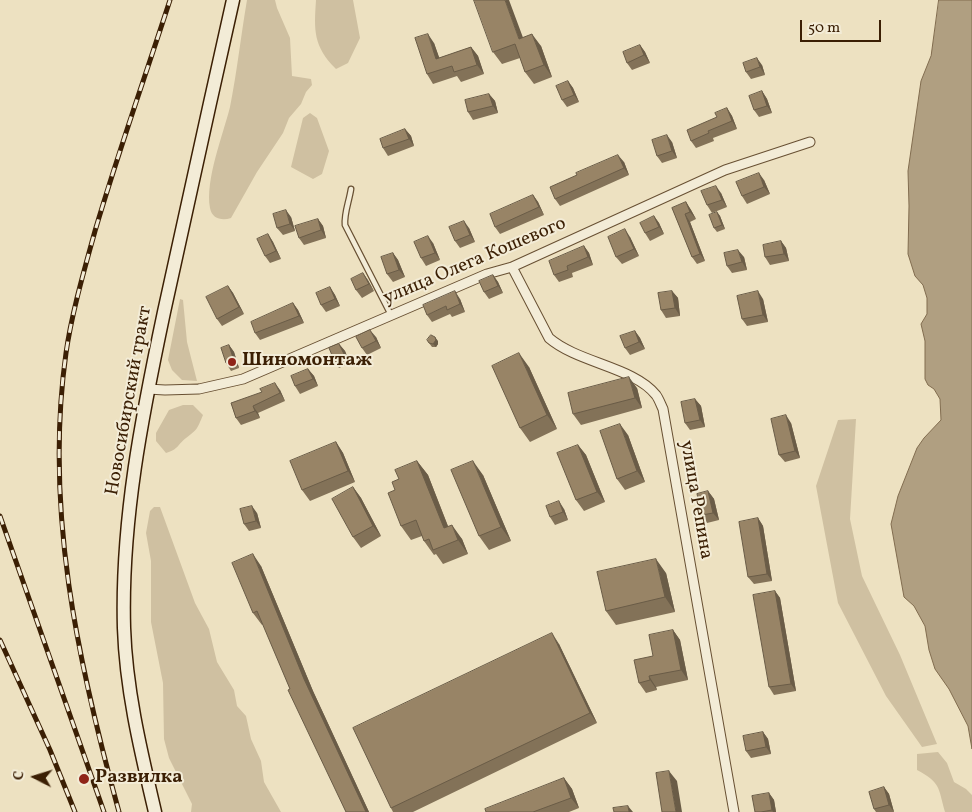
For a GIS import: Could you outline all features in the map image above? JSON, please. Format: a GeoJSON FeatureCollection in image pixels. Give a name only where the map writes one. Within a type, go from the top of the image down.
{"type":"FeatureCollection","features":[{"type":"Feature","properties":{"kind":"main road","name":"Новосибирский тракт"},"geometry":{"type":"LineString","coordinates":[[155,812],[129,678],[124,628],[127,545],[133,473],[148,389],[233,0]]}},
{"type":"Feature","properties":{"kind":"street","name":"улица Олега Кошевого"},"geometry":{"type":"LineString","coordinates":[[148,389],[199,389],[243,380],[487,274],[512,267],[725,170],[810,142]]}},
{"type":"Feature","properties":{"kind":"street","name":"улица Репина"},"geometry":{"type":"LineString","coordinates":[[512,267],[550,338],[558,346],[641,382],[656,395],[663,409],[734,812]]}},
{"type":"Feature","properties":{"kind":"lane"},"geometry":{"type":"LineString","coordinates":[[350,189],[349,205],[344,215],[345,225],[391,315]]}},
{"type":"Feature","properties":{"kind":"shaded area"},"geometry":{"type":"Polygon","coordinates":[[[247,0],[275,0],[290,38],[292,76],[311,79],[312,85],[306,92],[301,104],[289,118],[283,133],[257,172],[231,218],[221,219],[215,217],[211,212],[210,184],[230,107],[247,0]]]}},
{"type":"Feature","properties":{"kind":"shaded area"},"geometry":{"type":"Polygon","coordinates":[[[316,0],[353,0],[360,38],[348,63],[336,69],[328,61],[319,45],[315,29],[316,0]]]}},
{"type":"Feature","properties":{"kind":"shaded area"},"geometry":{"type":"Polygon","coordinates":[[[939,0],[972,0],[972,749],[968,726],[949,689],[935,669],[929,650],[925,626],[914,606],[904,597],[891,524],[898,496],[917,448],[941,420],[940,399],[925,379],[925,341],[921,324],[927,314],[927,298],[923,285],[915,276],[908,254],[908,171],[921,81],[931,56],[939,0]]]}},
{"type":"Feature","properties":{"kind":"shaded area"},"geometry":{"type":"Polygon","coordinates":[[[310,113],[317,118],[329,151],[322,174],[313,179],[291,167],[303,118],[310,113]]]}},
{"type":"Feature","properties":{"kind":"shaded area"},"geometry":{"type":"Polygon","coordinates":[[[180,299],[183,300],[187,342],[197,381],[182,380],[172,370],[168,360],[180,299]]]}},
{"type":"Feature","properties":{"kind":"shaded area"},"geometry":{"type":"Polygon","coordinates":[[[183,405],[193,405],[203,415],[195,430],[176,448],[166,453],[156,441],[156,433],[169,410],[183,405]]]}},
{"type":"Feature","properties":{"kind":"shaded area"},"geometry":{"type":"Polygon","coordinates":[[[856,419],[850,519],[862,576],[900,655],[937,744],[922,747],[886,696],[838,603],[816,486],[838,420],[856,419]]]}},
{"type":"Feature","properties":{"kind":"shaded area"},"geometry":{"type":"Polygon","coordinates":[[[154,507],[160,507],[195,603],[209,629],[217,662],[234,690],[237,706],[246,716],[251,739],[261,761],[264,782],[281,812],[191,812],[192,804],[169,758],[164,739],[163,683],[151,622],[151,561],[146,533],[150,511],[154,507]]]}},
{"type":"Feature","properties":{"kind":"shaded area"},"geometry":{"type":"Polygon","coordinates":[[[938,752],[947,763],[954,782],[972,795],[972,812],[945,812],[935,782],[917,770],[917,754],[938,752]]]}},
{"type":"Feature","properties":{"kind":"building"},"geometry":{"type":"Polygon","coordinates":[[[474,0],[505,0],[519,39],[532,34],[544,65],[525,72],[515,44],[493,52],[474,0]]]}},
{"type":"Feature","properties":{"kind":"building"},"geometry":{"type":"Polygon","coordinates":[[[428,34],[436,59],[471,47],[477,65],[454,72],[452,66],[427,74],[415,38],[428,34]]]}},
{"type":"Feature","properties":{"kind":"building"},"geometry":{"type":"Polygon","coordinates":[[[640,45],[644,55],[627,63],[623,52],[640,45]]]}},
{"type":"Feature","properties":{"kind":"building"},"geometry":{"type":"Polygon","coordinates":[[[757,58],[760,67],[746,72],[743,63],[757,58]]]}},
{"type":"Feature","properties":{"kind":"building"},"geometry":{"type":"Polygon","coordinates":[[[568,81],[574,95],[562,100],[556,86],[568,81]]]}},
{"type":"Feature","properties":{"kind":"building"},"geometry":{"type":"Polygon","coordinates":[[[762,91],[767,106],[754,110],[749,96],[762,91]]]}},
{"type":"Feature","properties":{"kind":"building"},"geometry":{"type":"Polygon","coordinates":[[[489,94],[493,106],[468,112],[465,100],[489,94]]]}},
{"type":"Feature","properties":{"kind":"building"},"geometry":{"type":"Polygon","coordinates":[[[727,108],[732,121],[708,131],[709,133],[691,141],[687,130],[717,117],[715,113],[727,108]]]}},
{"type":"Feature","properties":{"kind":"building"},"geometry":{"type":"Polygon","coordinates":[[[405,129],[409,139],[383,148],[380,139],[405,129]]]}},
{"type":"Feature","properties":{"kind":"building"},"geometry":{"type":"Polygon","coordinates":[[[667,135],[672,151],[657,156],[652,140],[667,135]]]}},
{"type":"Feature","properties":{"kind":"building"},"geometry":{"type":"Polygon","coordinates":[[[618,155],[624,168],[555,199],[550,187],[577,175],[576,173],[618,155]]]}},
{"type":"Feature","properties":{"kind":"building"},"geometry":{"type":"Polygon","coordinates":[[[759,173],[764,187],[742,196],[736,182],[759,173]]]}},
{"type":"Feature","properties":{"kind":"building"},"geometry":{"type":"Polygon","coordinates":[[[716,186],[722,200],[707,205],[701,191],[716,186]]]}},
{"type":"Feature","properties":{"kind":"building"},"geometry":{"type":"Polygon","coordinates":[[[533,195],[539,207],[495,227],[490,214],[533,195]]]}},
{"type":"Feature","properties":{"kind":"building"},"geometry":{"type":"Polygon","coordinates":[[[686,202],[690,212],[685,214],[700,254],[692,257],[672,208],[686,202]]]}},
{"type":"Feature","properties":{"kind":"building"},"geometry":{"type":"Polygon","coordinates":[[[286,210],[290,224],[277,228],[273,214],[286,210]]]}},
{"type":"Feature","properties":{"kind":"building"},"geometry":{"type":"Polygon","coordinates":[[[717,212],[722,225],[714,228],[709,215],[717,212]]]}},
{"type":"Feature","properties":{"kind":"building"},"geometry":{"type":"Polygon","coordinates":[[[654,216],[659,227],[645,233],[640,223],[654,216]]]}},
{"type":"Feature","properties":{"kind":"building"},"geometry":{"type":"Polygon","coordinates":[[[318,219],[321,230],[299,238],[295,226],[318,219]]]}},
{"type":"Feature","properties":{"kind":"building"},"geometry":{"type":"Polygon","coordinates":[[[464,221],[470,235],[455,241],[449,227],[464,221]]]}},
{"type":"Feature","properties":{"kind":"building"},"geometry":{"type":"Polygon","coordinates":[[[625,229],[634,249],[616,257],[608,237],[625,229]]]}},
{"type":"Feature","properties":{"kind":"building"},"geometry":{"type":"Polygon","coordinates":[[[268,234],[276,251],[265,256],[257,239],[268,234]]]}},
{"type":"Feature","properties":{"kind":"building"},"geometry":{"type":"Polygon","coordinates":[[[428,236],[435,253],[421,258],[414,242],[428,236]]]}},
{"type":"Feature","properties":{"kind":"building"},"geometry":{"type":"Polygon","coordinates":[[[781,241],[784,254],[765,257],[763,245],[781,241]]]}},
{"type":"Feature","properties":{"kind":"building"},"geometry":{"type":"Polygon","coordinates":[[[584,246],[588,257],[567,266],[568,270],[554,275],[549,261],[584,246]]]}},
{"type":"Feature","properties":{"kind":"building"},"geometry":{"type":"Polygon","coordinates":[[[738,250],[742,262],[727,266],[724,253],[738,250]]]}},
{"type":"Feature","properties":{"kind":"building"},"geometry":{"type":"Polygon","coordinates":[[[393,253],[399,270],[387,274],[381,257],[393,253]]]}},
{"type":"Feature","properties":{"kind":"building"},"geometry":{"type":"Polygon","coordinates":[[[363,273],[369,284],[356,290],[351,279],[363,273]]]}},
{"type":"Feature","properties":{"kind":"building"},"geometry":{"type":"Polygon","coordinates":[[[493,275],[498,286],[484,292],[479,281],[493,275]]]}},
{"type":"Feature","properties":{"kind":"building"},"geometry":{"type":"Polygon","coordinates":[[[228,286],[239,307],[217,319],[206,297],[228,286]]]}},
{"type":"Feature","properties":{"kind":"building"},"geometry":{"type":"Polygon","coordinates":[[[330,287],[335,299],[321,305],[316,293],[330,287]]]}},
{"type":"Feature","properties":{"kind":"building"},"geometry":{"type":"Polygon","coordinates":[[[455,291],[460,304],[447,310],[446,306],[427,315],[423,305],[455,291]]]}},
{"type":"Feature","properties":{"kind":"building"},"geometry":{"type":"Polygon","coordinates":[[[672,291],[675,308],[661,310],[658,293],[672,291]]]}},
{"type":"Feature","properties":{"kind":"building"},"geometry":{"type":"Polygon","coordinates":[[[758,291],[763,315],[742,319],[737,296],[758,291]]]}},
{"type":"Feature","properties":{"kind":"building"},"geometry":{"type":"Polygon","coordinates":[[[293,303],[299,316],[255,333],[251,322],[293,303]]]}},
{"type":"Feature","properties":{"kind":"building"},"geometry":{"type":"Polygon","coordinates":[[[370,330],[376,341],[362,348],[356,337],[370,330]]]}},
{"type":"Feature","properties":{"kind":"building"},"geometry":{"type":"Polygon","coordinates":[[[635,331],[639,342],[625,348],[620,336],[635,331]]]}},
{"type":"Feature","properties":{"kind":"building"},"geometry":{"type":"Polygon","coordinates":[[[431,335],[436,340],[433,344],[427,340],[431,335]]]}},
{"type":"Feature","properties":{"kind":"building"},"geometry":{"type":"Polygon","coordinates":[[[339,344],[345,356],[334,360],[329,348],[339,344]]]}},
{"type":"Feature","properties":{"kind":"building"},"geometry":{"type":"Polygon","coordinates":[[[229,345],[234,361],[226,363],[221,348],[229,345]]]}},
{"type":"Feature","properties":{"kind":"building"},"geometry":{"type":"Polygon","coordinates":[[[519,353],[547,415],[520,428],[492,366],[519,353]]]}},
{"type":"Feature","properties":{"kind":"building"},"geometry":{"type":"Polygon","coordinates":[[[308,369],[313,379],[295,386],[291,376],[308,369]]]}},
{"type":"Feature","properties":{"kind":"building"},"geometry":{"type":"Polygon","coordinates":[[[629,377],[635,398],[573,414],[568,393],[629,377]]]}},
{"type":"Feature","properties":{"kind":"building"},"geometry":{"type":"Polygon","coordinates":[[[275,383],[280,393],[253,406],[255,411],[236,418],[231,403],[262,392],[260,389],[275,383]]]}},
{"type":"Feature","properties":{"kind":"building"},"geometry":{"type":"Polygon","coordinates":[[[695,399],[700,420],[685,423],[681,402],[695,399]]]}},
{"type":"Feature","properties":{"kind":"building"},"geometry":{"type":"Polygon","coordinates":[[[786,415],[795,451],[779,455],[771,419],[786,415]]]}},
{"type":"Feature","properties":{"kind":"building"},"geometry":{"type":"Polygon","coordinates":[[[620,424],[637,471],[617,479],[600,431],[620,424]]]}},
{"type":"Feature","properties":{"kind":"building"},"geometry":{"type":"Polygon","coordinates":[[[336,442],[348,471],[302,490],[290,461],[336,442]]]}},
{"type":"Feature","properties":{"kind":"building"},"geometry":{"type":"Polygon","coordinates":[[[578,445],[597,492],[576,500],[557,453],[578,445]]]}},
{"type":"Feature","properties":{"kind":"building"},"geometry":{"type":"Polygon","coordinates":[[[417,461],[444,528],[452,525],[458,540],[433,550],[429,539],[424,541],[416,520],[401,526],[388,493],[395,490],[392,482],[399,479],[395,470],[417,461]]]}},
{"type":"Feature","properties":{"kind":"building"},"geometry":{"type":"Polygon","coordinates":[[[473,461],[501,527],[479,536],[451,470],[473,461]]]}},
{"type":"Feature","properties":{"kind":"building"},"geometry":{"type":"Polygon","coordinates":[[[353,487],[373,526],[353,537],[332,499],[353,487]]]}},
{"type":"Feature","properties":{"kind":"building"},"geometry":{"type":"Polygon","coordinates":[[[708,491],[713,513],[702,515],[697,494],[708,491]]]}},
{"type":"Feature","properties":{"kind":"building"},"geometry":{"type":"Polygon","coordinates":[[[559,501],[563,512],[550,517],[546,506],[559,501]]]}},
{"type":"Feature","properties":{"kind":"building"},"geometry":{"type":"Polygon","coordinates":[[[252,506],[256,521],[244,524],[240,509],[252,506]]]}},
{"type":"Feature","properties":{"kind":"building"},"geometry":{"type":"Polygon","coordinates":[[[758,518],[767,574],[748,577],[739,522],[758,518]]]}},
{"type":"Feature","properties":{"kind":"building"},"geometry":{"type":"Polygon","coordinates":[[[253,554],[304,679],[366,812],[346,812],[288,690],[290,689],[257,611],[253,613],[232,563],[253,554]]]}},
{"type":"Feature","properties":{"kind":"building"},"geometry":{"type":"Polygon","coordinates":[[[656,559],[665,597],[606,611],[597,572],[656,559]]]}},
{"type":"Feature","properties":{"kind":"building"},"geometry":{"type":"Polygon","coordinates":[[[775,591],[791,684],[769,687],[753,595],[775,591]]]}},
{"type":"Feature","properties":{"kind":"building"},"geometry":{"type":"Polygon","coordinates":[[[673,630],[681,670],[649,676],[650,680],[639,683],[634,660],[653,656],[649,635],[673,630]]]}},
{"type":"Feature","properties":{"kind":"building"},"geometry":{"type":"Polygon","coordinates":[[[552,633],[590,713],[391,808],[353,728],[552,633]]]}},
{"type":"Feature","properties":{"kind":"building"},"geometry":{"type":"Polygon","coordinates":[[[763,732],[766,747],[746,751],[743,736],[763,732]]]}},
{"type":"Feature","properties":{"kind":"building"},"geometry":{"type":"Polygon","coordinates":[[[669,771],[676,812],[662,812],[656,773],[669,771]]]}},
{"type":"Feature","properties":{"kind":"building"},"geometry":{"type":"Polygon","coordinates":[[[564,778],[571,798],[533,812],[486,812],[485,809],[564,778]]]}},
{"type":"Feature","properties":{"kind":"building"},"geometry":{"type":"Polygon","coordinates":[[[884,787],[889,805],[874,809],[869,792],[884,787]]]}},
{"type":"Feature","properties":{"kind":"building"},"geometry":{"type":"Polygon","coordinates":[[[769,793],[772,810],[755,812],[752,796],[769,793]]]}},
{"type":"Feature","properties":{"kind":"building"},"geometry":{"type":"Polygon","coordinates":[[[628,806],[629,812],[614,812],[613,808],[628,806]]]}},
{"type":"Feature","properties":{"kind":"railway"},"geometry":{"type":"LineString","coordinates":[[119,812],[90,699],[69,585],[62,527],[59,470],[60,411],[66,353],[75,307],[95,231],[170,0]]}},
{"type":"Feature","properties":{"kind":"railway"},"geometry":{"type":"LineString","coordinates":[[0,516],[104,812]]}},
{"type":"Feature","properties":{"kind":"railway"},"geometry":{"type":"LineString","coordinates":[[0,640],[50,750],[75,812]]}},
{"type":"Feature","properties":{"kind":"place","name":"Шиномонтаж"},"geometry":{"type":"Point","coordinates":[232,362]}},
{"type":"Feature","properties":{"kind":"place","name":"Развилка"},"geometry":{"type":"Point","coordinates":[84,779]}}]}
